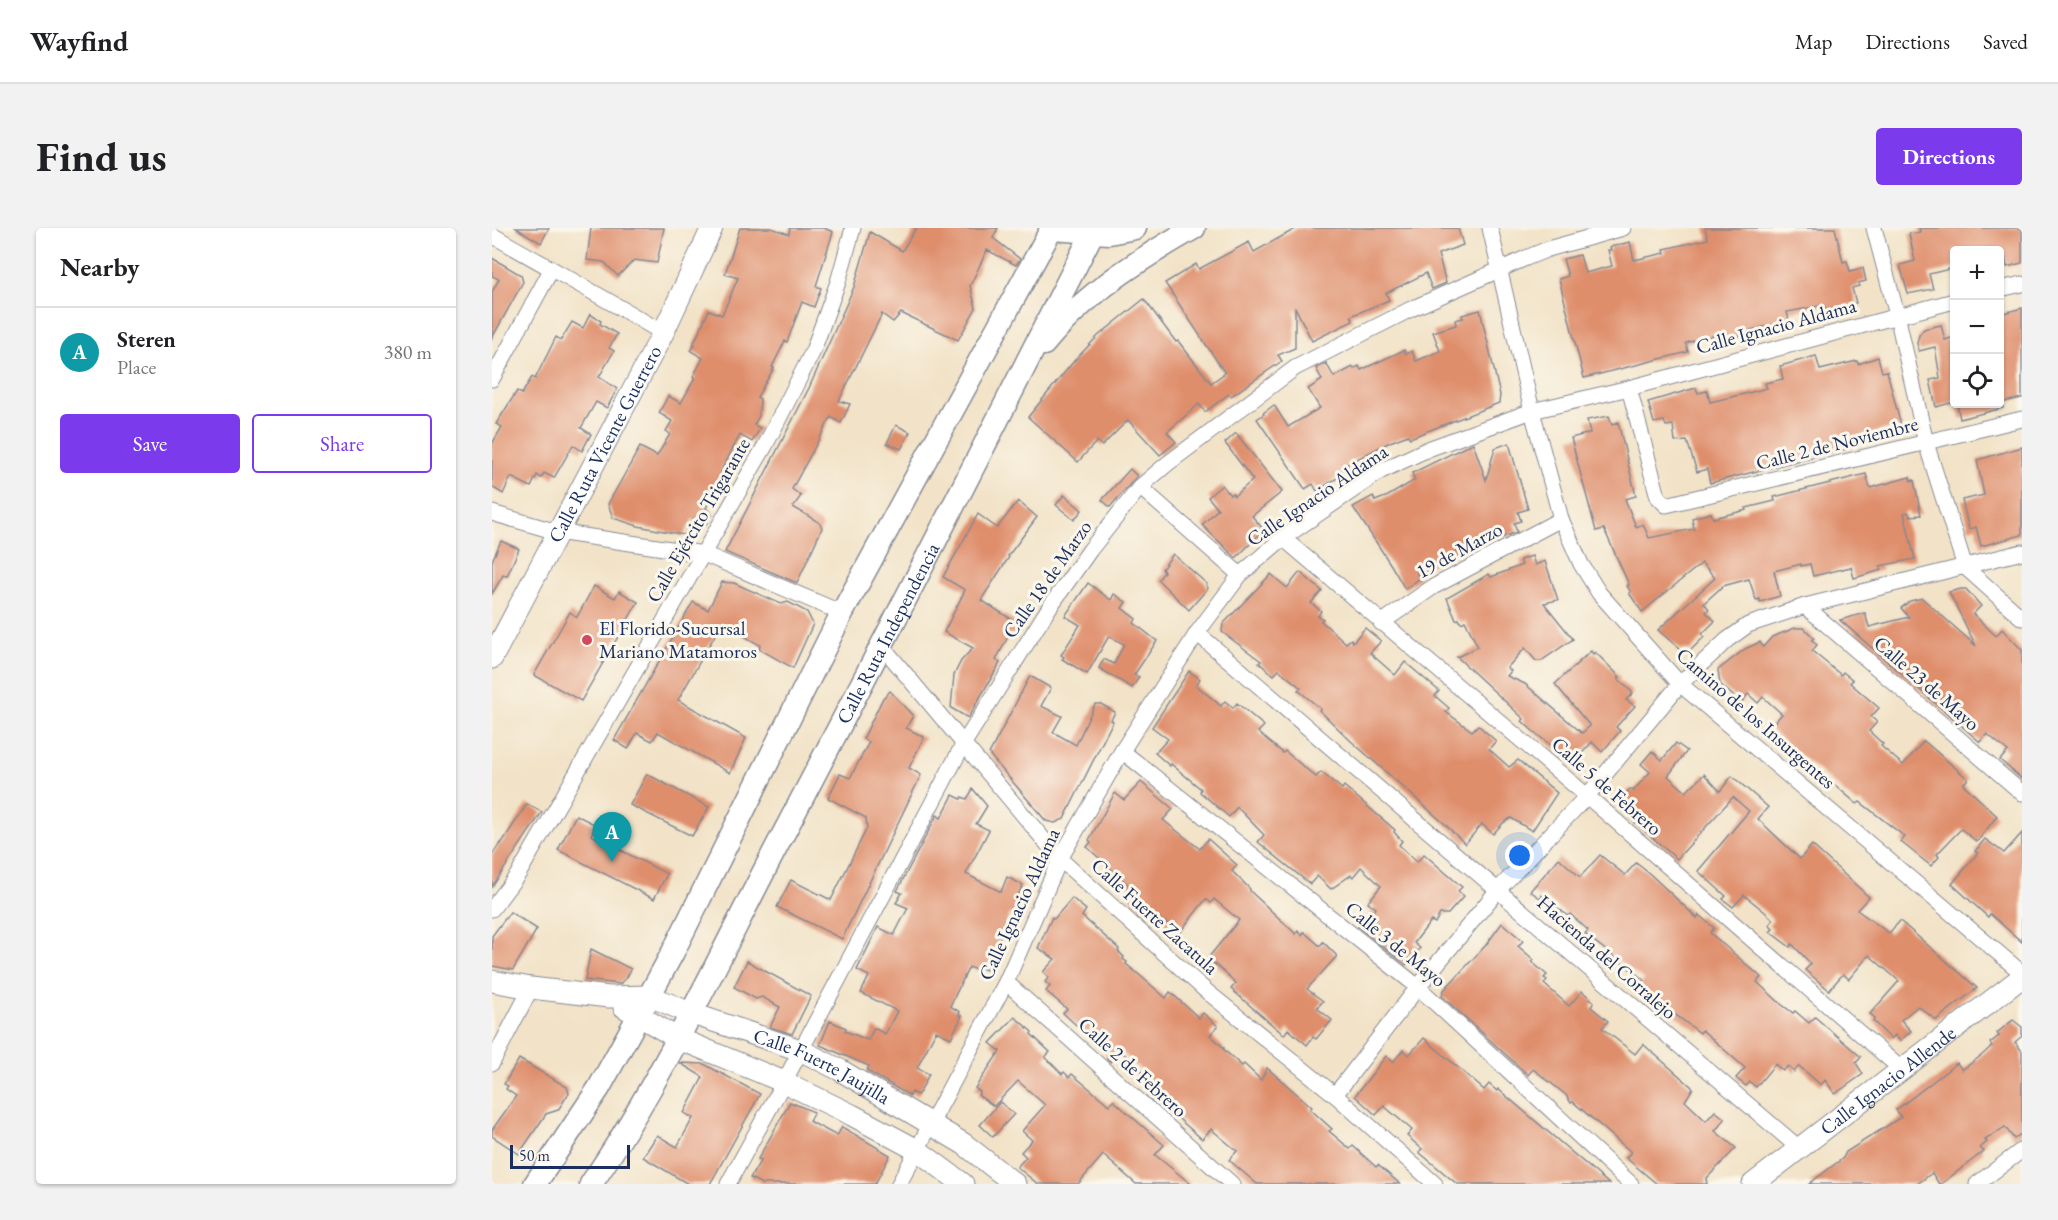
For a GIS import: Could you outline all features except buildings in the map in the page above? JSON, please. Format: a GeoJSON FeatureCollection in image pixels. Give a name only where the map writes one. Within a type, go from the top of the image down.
{"type":"FeatureCollection","features":[{"type":"Feature","properties":{"kind":"main road","name":"Calle Ruta Vicente Guerrero"},"geometry":{"type":"LineString","coordinates":[[492,658],[663,333],[712,228]]}},
{"type":"Feature","properties":{"kind":"main road"},"geometry":{"type":"LineString","coordinates":[[535,1184],[599,1088],[650,996],[842,613],[1052,228],[1109,233],[1135,228]]}},
{"type":"Feature","properties":{"kind":"main road"},"geometry":{"type":"LineString","coordinates":[[1019,376],[1056,329],[1095,293],[1158,248],[1194,228]]}},
{"type":"Feature","properties":{"kind":"main road","name":"Calle Ruta Independencia"},"geometry":{"type":"LineString","coordinates":[[591,1184],[618,1144],[677,1038],[882,646],[1094,230]]}},
{"type":"Feature","properties":{"kind":"main road","name":"Calle Ignacio Allende"},"geometry":{"type":"LineString","coordinates":[[1753,1184],[2022,975]]}},
{"type":"Feature","properties":{"kind":"main road","name":"Calle Fuerte Jaujilla"},"geometry":{"type":"LineString","coordinates":[[492,981],[609,997],[650,996],[690,1013],[800,1050],[840,1070],[932,1124],[964,1144],[1015,1184]]}},
{"type":"Feature","properties":{"kind":"main road","name":"Calle Fuerte Jaujilla"},"geometry":{"type":"LineString","coordinates":[[609,997],[638,1017],[677,1038],[784,1082],[917,1150],[963,1184]]}},
{"type":"Feature","properties":{"kind":"street","name":"Calle Ejército Trigarante"},"geometry":{"type":"LineString","coordinates":[[492,909],[519,873],[765,446],[813,351],[838,282],[854,228]]}},
{"type":"Feature","properties":{"kind":"street","name":"Camino de los Insurgentes"},"geometry":{"type":"LineString","coordinates":[[1490,228],[1532,411],[1561,519],[1581,564],[1599,592],[1680,684],[2022,975]]}},
{"type":"Feature","properties":{"kind":"street","name":"Calle 18 de Marzo"},"geometry":{"type":"LineString","coordinates":[[728,1184],[964,743],[1049,608],[1090,550],[1140,487],[1167,464],[1295,368],[1411,309],[1548,249],[1623,228]]}},
{"type":"Feature","properties":{"kind":"street"},"geometry":{"type":"LineString","coordinates":[[1874,228],[1897,315],[1926,443],[1965,567],[2022,618]]}},
{"type":"Feature","properties":{"kind":"street"},"geometry":{"type":"LineString","coordinates":[[492,235],[551,270],[597,293],[663,333]]}},
{"type":"Feature","properties":{"kind":"street"},"geometry":{"type":"LineString","coordinates":[[492,378],[551,270]]}},
{"type":"Feature","properties":{"kind":"street"},"geometry":{"type":"LineString","coordinates":[[2004,289],[2022,284]]}},
{"type":"Feature","properties":{"kind":"street","name":"Calle Ignacio Aldama"},"geometry":{"type":"LineString","coordinates":[[899,1184],[1006,982],[1060,859],[1122,751],[1197,633],[1240,575],[1283,538],[1381,471],[1428,450],[1532,411],[1629,388],[1950,302]]}},
{"type":"Feature","properties":{"kind":"street","name":"Calle 2 de Noviembre"},"geometry":{"type":"LineString","coordinates":[[1629,388],[1658,497],[1666,506],[2022,419]]}},
{"type":"Feature","properties":{"kind":"street"},"geometry":{"type":"LineString","coordinates":[[1140,487],[1240,575]]}},
{"type":"Feature","properties":{"kind":"street"},"geometry":{"type":"LineString","coordinates":[[492,513],[557,532],[704,554],[842,613]]}},
{"type":"Feature","properties":{"kind":"street","name":"19 de Marzo"},"geometry":{"type":"LineString","coordinates":[[1381,623],[1433,587],[1561,519]]}},
{"type":"Feature","properties":{"kind":"street","name":"Calle 5 de Febrero"},"geometry":{"type":"LineString","coordinates":[[1283,538],[1587,796],[1901,1069]]}},
{"type":"Feature","properties":{"kind":"street"},"geometry":{"type":"LineString","coordinates":[[1335,1095],[1418,987],[1497,891],[1587,796],[1680,684],[1727,640],[1748,625],[1805,606],[2022,552]]}},
{"type":"Feature","properties":{"kind":"street","name":"Calle 23 de Mayo"},"geometry":{"type":"LineString","coordinates":[[1805,606],[2022,792]]}},
{"type":"Feature","properties":{"kind":"street","name":"Hacienda del Corralejo"},"geometry":{"type":"LineString","coordinates":[[1197,633],[1800,1149]]}},
{"type":"Feature","properties":{"kind":"street","name":"Calle Fuerte Zacatula"},"geometry":{"type":"LineString","coordinates":[[882,646],[1060,859],[1205,990],[1335,1095],[1435,1184]]}},
{"type":"Feature","properties":{"kind":"street","name":"Calle 3 de Mayo"},"geometry":{"type":"LineString","coordinates":[[1122,751],[1418,987],[1631,1184]]}},
{"type":"Feature","properties":{"kind":"street","name":"Calle 2 de Febrero"},"geometry":{"type":"LineString","coordinates":[[1006,982],[1232,1184]]}},
{"type":"Feature","properties":{"kind":"street"},"geometry":{"type":"LineString","coordinates":[[492,1063],[531,988]]}},
{"type":"Feature","properties":{"kind":"street"},"geometry":{"type":"LineString","coordinates":[[1977,1184],[2022,1150]]}},
{"type":"Feature","properties":{"kind":"place","name":"El Florido-Sucursal Mariano Matamoros"},"geometry":{"type":"Point","coordinates":[587,640]}},
{"type":"Feature","properties":{"kind":"place","name":"Steren"},"geometry":{"type":"Point","coordinates":[612,862]}}]}
